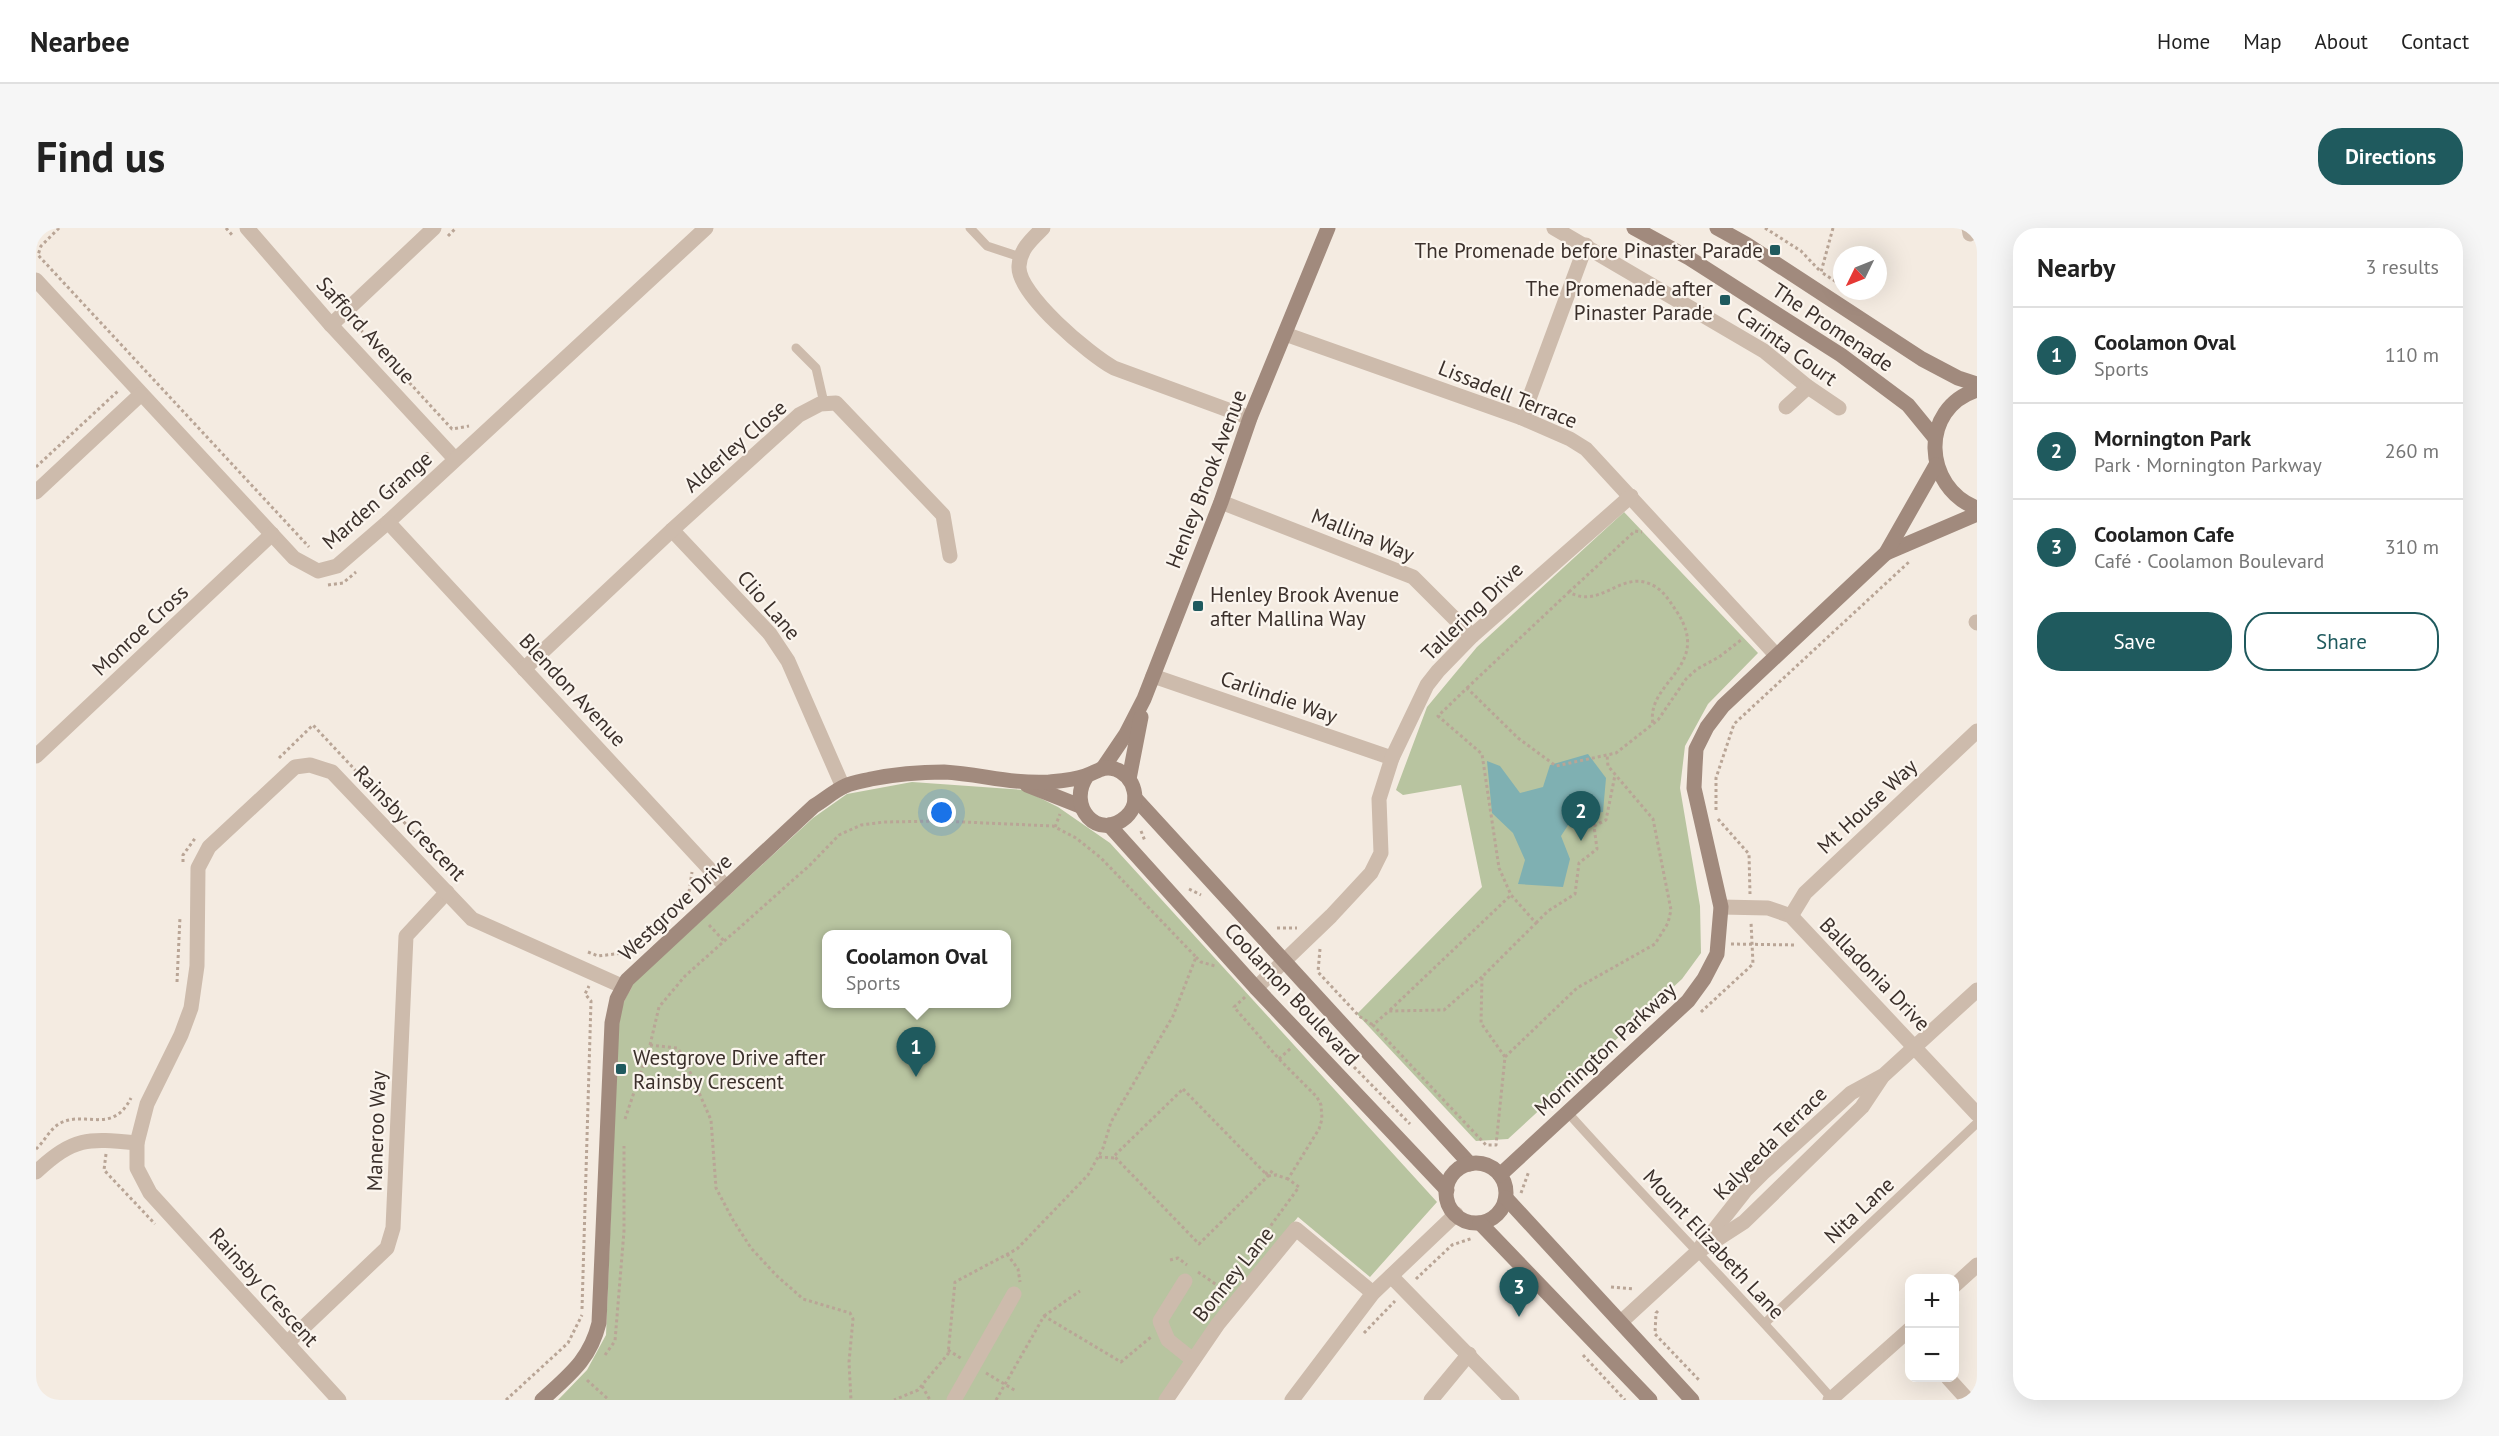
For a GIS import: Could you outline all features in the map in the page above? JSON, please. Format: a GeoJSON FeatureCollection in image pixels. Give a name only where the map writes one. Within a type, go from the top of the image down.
{"type":"FeatureCollection","features":[{"type":"Feature","properties":{"kind":"street","name":"Safford Avenue"},"geometry":{"type":"LineString","coordinates":[[247,228],[331,325],[455,459]]}},
{"type":"Feature","properties":{"kind":"street"},"geometry":{"type":"LineString","coordinates":[[331,325],[434,228]]}},
{"type":"Feature","properties":{"kind":"street","name":"Marden Grange"},"geometry":{"type":"LineString","coordinates":[[36,280],[136,399],[294,558],[318,571],[337,566],[388,522],[706,228]]}},
{"type":"Feature","properties":{"kind":"street"},"geometry":{"type":"LineString","coordinates":[[1043,228],[1026,245],[1020,257],[1019,269],[1029,292],[1075,341],[1100,361],[1250,418]]}},
{"type":"Feature","properties":{"kind":"street","name":"Henley Brook Avenue"},"geometry":{"type":"LineString","coordinates":[[1309,274],[1317,228]]}},
{"type":"Feature","properties":{"kind":"street","name":"Henley Brook Avenue"},"geometry":{"type":"LineString","coordinates":[[1103,768],[1126,734],[1144,699],[1221,502],[1250,418],[1328,228]]}},
{"type":"Feature","properties":{"kind":"street","name":"Carinta Court"},"geometry":{"type":"LineString","coordinates":[[1554,228],[1764,351],[1808,387],[1839,408]]}},
{"type":"Feature","properties":{"kind":"street","name":"The Promenade"},"geometry":{"type":"LineString","coordinates":[[1634,228],[1689,258],[1841,355],[1908,405],[1935,438]]}},
{"type":"Feature","properties":{"kind":"street","name":"The Promenade"},"geometry":{"type":"LineString","coordinates":[[1717,228],[1755,250],[1922,359],[1958,378],[1977,384]]}},
{"type":"Feature","properties":{"kind":"street"},"geometry":{"type":"LineString","coordinates":[[1522,418],[1586,245]]}},
{"type":"Feature","properties":{"kind":"street","name":"Lissadell Terrace"},"geometry":{"type":"LineString","coordinates":[[1285,334],[1522,418],[1560,434],[1586,449],[1631,496],[1744,629],[1776,655]]}},
{"type":"Feature","properties":{"kind":"street"},"geometry":{"type":"LineString","coordinates":[[1786,407],[1808,387]]}},
{"type":"Feature","properties":{"kind":"street"},"geometry":{"type":"LineString","coordinates":[[1977,390],[1953,404],[1942,420],[1935,438],[1936,465],[1943,481],[1953,494],[1967,505],[1977,508]]}},
{"type":"Feature","properties":{"kind":"street"},"geometry":{"type":"LineString","coordinates":[[36,492],[136,399]]}},
{"type":"Feature","properties":{"kind":"street"},"geometry":{"type":"LineString","coordinates":[[824,403],[836,403],[943,516],[950,556]]}},
{"type":"Feature","properties":{"kind":"street","name":"Alderley Close"},"geometry":{"type":"LineString","coordinates":[[524,669],[799,415],[824,403]]}},
{"type":"Feature","properties":{"kind":"street","name":"Mornington Parkway"},"geometry":{"type":"LineString","coordinates":[[1500,1175],[1569,1114],[1688,1001],[1704,979],[1717,954],[1721,907],[1694,788],[1696,749],[1707,727],[1723,706],[1886,553],[1936,465]]}},
{"type":"Feature","properties":{"kind":"street","name":"Tallering Drive"},"geometry":{"type":"LineString","coordinates":[[1251,992],[1311,936],[1371,873],[1382,853],[1379,799],[1392,759],[1427,685],[1450,656],[1631,496]]}},
{"type":"Feature","properties":{"kind":"street","name":"Mallina Way"},"geometry":{"type":"LineString","coordinates":[[1221,502],[1413,577],[1472,636]]}},
{"type":"Feature","properties":{"kind":"street","name":"Mornington Parkway"},"geometry":{"type":"LineString","coordinates":[[1886,553],[1977,514]]}},
{"type":"Feature","properties":{"kind":"street","name":"Blendon Avenue"},"geometry":{"type":"LineString","coordinates":[[388,522],[727,888]]}},
{"type":"Feature","properties":{"kind":"street","name":"Clio Lane"},"geometry":{"type":"LineString","coordinates":[[672,530],[770,634],[788,661],[843,787]]}},
{"type":"Feature","properties":{"kind":"street","name":"Monroe Cross"},"geometry":{"type":"LineString","coordinates":[[36,756],[272,534]]}},
{"type":"Feature","properties":{"kind":"street","name":"Carlindie Way"},"geometry":{"type":"LineString","coordinates":[[1153,676],[1392,759]]}},
{"type":"Feature","properties":{"kind":"street","name":"Henley Brook Avenue"},"geometry":{"type":"LineString","coordinates":[[1129,779],[1144,699]]}},
{"type":"Feature","properties":{"kind":"street","name":"Mt House Way"},"geometry":{"type":"LineString","coordinates":[[1791,916],[1805,894],[1977,731]]}},
{"type":"Feature","properties":{"kind":"street","name":"Rainsby Crescent"},"geometry":{"type":"LineString","coordinates":[[339,1400],[150,1193],[137,1168],[137,1143],[147,1104],[181,1035],[191,1008],[196,966],[198,868],[208,847],[296,767],[310,765],[332,772],[472,919],[624,987]]}},
{"type":"Feature","properties":{"kind":"street"},"geometry":{"type":"LineString","coordinates":[[1103,768],[1113,768],[1129,779],[1135,798],[1127,816],[1109,825],[1091,820],[1080,806],[1078,795],[1087,776],[1103,768]]}},
{"type":"Feature","properties":{"kind":"street","name":"Westgrove Drive"},"geometry":{"type":"LineString","coordinates":[[542,1400],[582,1362],[595,1340],[599,1323],[612,1023],[617,999],[627,980],[814,806],[843,787],[897,773],[946,772],[1021,783],[1080,806]]}},
{"type":"Feature","properties":{"kind":"street","name":"Westgrove Drive"},"geometry":{"type":"LineString","coordinates":[[1021,783],[1087,776]]}},
{"type":"Feature","properties":{"kind":"street","name":"Coolamon Boulevard"},"geometry":{"type":"LineString","coordinates":[[1135,798],[1470,1164]]}},
{"type":"Feature","properties":{"kind":"street","name":"Coolamon Boulevard"},"geometry":{"type":"LineString","coordinates":[[1109,825],[1251,992],[1447,1190]]}},
{"type":"Feature","properties":{"kind":"street","name":"Maneroo Way"},"geometry":{"type":"LineString","coordinates":[[287,1343],[387,1248],[393,1228],[406,936],[447,892]]}},
{"type":"Feature","properties":{"kind":"street","name":"Balladonia Drive"},"geometry":{"type":"LineString","coordinates":[[1721,907],[1768,908],[1791,916],[1916,1046],[1977,1114]]}},
{"type":"Feature","properties":{"kind":"street","name":"Kalyeeda Terrace"},"geometry":{"type":"LineString","coordinates":[[1696,1253],[1744,1222],[1862,1107],[1884,1075],[1977,990]]}},
{"type":"Feature","properties":{"kind":"street","name":"Kalyeeda Terrace"},"geometry":{"type":"LineString","coordinates":[[1621,1322],[1696,1253],[1762,1173],[1851,1093],[1884,1075]]}},
{"type":"Feature","properties":{"kind":"street"},"geometry":{"type":"LineString","coordinates":[[36,1172],[68,1145],[96,1138],[137,1143]]}},
{"type":"Feature","properties":{"kind":"street"},"geometry":{"type":"LineString","coordinates":[[1470,1164],[1487,1165],[1500,1175],[1504,1182],[1506,1198],[1499,1212],[1480,1223],[1470,1222],[1456,1214],[1450,1207],[1447,1190],[1457,1170],[1470,1164]]}},
{"type":"Feature","properties":{"kind":"street"},"geometry":{"type":"LineString","coordinates":[[1506,1198],[1692,1400]]}},
{"type":"Feature","properties":{"kind":"street"},"geometry":{"type":"LineString","coordinates":[[1292,1400],[1373,1293],[1456,1214]]}},
{"type":"Feature","properties":{"kind":"street"},"geometry":{"type":"LineString","coordinates":[[1480,1223],[1650,1400]]}},
{"type":"Feature","properties":{"kind":"street","name":"Bonney Lane"},"geometry":{"type":"LineString","coordinates":[[1166,1400],[1238,1300],[1296,1229],[1373,1293]]}},
{"type":"Feature","properties":{"kind":"street"},"geometry":{"type":"LineString","coordinates":[[1959,1281],[1977,1265]]}},
{"type":"Feature","properties":{"kind":"street"},"geometry":{"type":"LineString","coordinates":[[1391,1276],[1512,1400]]}},
{"type":"Feature","properties":{"kind":"street"},"geometry":{"type":"LineString","coordinates":[[1185,1281],[1160,1321],[1167,1340],[1193,1360]]}},
{"type":"Feature","properties":{"kind":"street"},"geometry":{"type":"LineString","coordinates":[[954,1400],[1014,1294]]}},
{"type":"Feature","properties":{"kind":"street"},"geometry":{"type":"LineString","coordinates":[[1831,1400],[1905,1335]]}},
{"type":"Feature","properties":{"kind":"street"},"geometry":{"type":"LineString","coordinates":[[1431,1400],[1469,1354]]}},
{"type":"Feature","properties":{"kind":"street"},"geometry":{"type":"LineString","coordinates":[[1952,1382],[1968,1400]]}},
{"type":"Feature","properties":{"kind":"lane"},"geometry":{"type":"LineString","coordinates":[[970,228],[987,246],[1020,257]]}},
{"type":"Feature","properties":{"kind":"lane"},"geometry":{"type":"LineString","coordinates":[[796,348],[816,368],[824,403]]}},
{"type":"Feature","properties":{"kind":"lane","name":"Mount Elizabeth Lane"},"geometry":{"type":"LineString","coordinates":[[1569,1114],[1696,1253],[1765,1323],[1831,1400]]}},
{"type":"Feature","properties":{"kind":"lane","name":"Nita Lane"},"geometry":{"type":"LineString","coordinates":[[1765,1323],[1977,1123]]}},
{"type":"Feature","properties":{"kind":"path"},"geometry":{"type":"LineString","coordinates":[[59,228],[41,246],[38,255],[309,547]]}},
{"type":"Feature","properties":{"kind":"path"},"geometry":{"type":"LineString","coordinates":[[226,228],[234,237]]}},
{"type":"Feature","properties":{"kind":"path"},"geometry":{"type":"LineString","coordinates":[[1765,228],[1801,250],[1821,272],[1833,280]]}},
{"type":"Feature","properties":{"kind":"path"},"geometry":{"type":"LineString","coordinates":[[1821,272],[1833,228]]}},
{"type":"Feature","properties":{"kind":"path"},"geometry":{"type":"LineString","coordinates":[[36,262],[42,257]]}},
{"type":"Feature","properties":{"kind":"path"},"geometry":{"type":"LineString","coordinates":[[325,295],[340,295],[351,306],[361,317],[360,329],[452,429],[468,426],[477,418]]}},
{"type":"Feature","properties":{"kind":"path"},"geometry":{"type":"LineString","coordinates":[[111,382],[119,390],[136,399]]}},
{"type":"Feature","properties":{"kind":"path"},"geometry":{"type":"LineString","coordinates":[[36,467],[119,390]]}},
{"type":"Feature","properties":{"kind":"path"},"geometry":{"type":"LineString","coordinates":[[420,472],[428,464],[426,448]]}},
{"type":"Feature","properties":{"kind":"path"},"geometry":{"type":"LineString","coordinates":[[1536,923],[1511,895],[1499,868],[1482,754],[1438,716],[1635,531],[1645,533]]}},
{"type":"Feature","properties":{"kind":"path"},"geometry":{"type":"LineString","coordinates":[[324,585],[343,583],[359,569]]}},
{"type":"Feature","properties":{"kind":"path"},"geometry":{"type":"LineString","coordinates":[[1569,592],[1587,598],[1598,596],[1627,582],[1642,581],[1658,588],[1679,615],[1688,634],[1687,650],[1651,715],[1653,724]]}},
{"type":"Feature","properties":{"kind":"path"},"geometry":{"type":"LineString","coordinates":[[1467,688],[1518,738],[1556,766],[1616,753],[1659,720],[1686,679],[1697,669],[1719,657],[1739,642],[1744,629]]}},
{"type":"Feature","properties":{"kind":"path"},"geometry":{"type":"LineString","coordinates":[[1739,642],[1744,629]]}},
{"type":"Feature","properties":{"kind":"path"},"geometry":{"type":"LineString","coordinates":[[272,765],[314,725],[423,843]]}},
{"type":"Feature","properties":{"kind":"path"},"geometry":{"type":"LineString","coordinates":[[1275,928],[1304,928],[1320,945],[1318,972],[1359,1016],[1373,1025],[1485,1145],[1496,1145],[1505,1058],[1577,988],[1654,944],[1668,924],[1671,910],[1653,819],[1608,766],[1607,755]]}},
{"type":"Feature","properties":{"kind":"path"},"geometry":{"type":"LineString","coordinates":[[1389,1011],[1444,1010],[1482,977],[1548,911],[1575,894],[1579,863],[1597,849],[1594,826],[1606,820],[1615,775]]}},
{"type":"Feature","properties":{"kind":"path"},"geometry":{"type":"LineString","coordinates":[[851,1400],[849,1362],[853,1319],[850,1313],[802,1299],[752,1248],[733,1220],[717,1188],[711,1120],[682,1054],[677,1048],[650,1045],[659,1007],[685,975],[810,865],[839,835],[861,825],[884,822],[941,821],[1053,826],[1076,838],[1101,858],[1196,957],[1173,1016],[1111,1122],[1098,1157],[1088,1175],[1017,1249],[955,1282],[948,1354],[918,1390],[894,1400]]}},
{"type":"Feature","properties":{"kind":"path"},"geometry":{"type":"LineString","coordinates":[[1141,831],[1147,848]]}},
{"type":"Feature","properties":{"kind":"path"},"geometry":{"type":"LineString","coordinates":[[183,864],[183,855],[189,844],[198,836]]}},
{"type":"Feature","properties":{"kind":"path"},"geometry":{"type":"LineString","coordinates":[[588,952],[603,956],[623,953],[689,892],[692,870],[702,860]]}},
{"type":"Feature","properties":{"kind":"path"},"geometry":{"type":"LineString","coordinates":[[1186,888],[1208,898]]}},
{"type":"Feature","properties":{"kind":"path"},"geometry":{"type":"LineString","coordinates":[[1373,1025],[1511,895]]}},
{"type":"Feature","properties":{"kind":"path"},"geometry":{"type":"LineString","coordinates":[[177,991],[180,915]]}},
{"type":"Feature","properties":{"kind":"path"},"geometry":{"type":"LineString","coordinates":[[1718,944],[1800,945]]}},
{"type":"Feature","properties":{"kind":"path"},"geometry":{"type":"LineString","coordinates":[[506,1400],[568,1343],[582,1317],[591,1001],[585,994],[603,956]]}},
{"type":"Feature","properties":{"kind":"path"},"geometry":{"type":"LineString","coordinates":[[1482,977],[1481,1023],[1505,1058]]}},
{"type":"Feature","properties":{"kind":"path"},"geometry":{"type":"LineString","coordinates":[[1251,992],[1234,1007],[1279,1059],[1317,1097],[1322,1112],[1319,1129],[1287,1179]]}},
{"type":"Feature","properties":{"kind":"path"},"geometry":{"type":"LineString","coordinates":[[1299,1000],[1312,1024]]}},
{"type":"Feature","properties":{"kind":"path"},"geometry":{"type":"LineString","coordinates":[[1279,1059],[1293,1047]]}},
{"type":"Feature","properties":{"kind":"path"},"geometry":{"type":"LineString","coordinates":[[1354,1066],[1412,1126]]}},
{"type":"Feature","properties":{"kind":"path"},"geometry":{"type":"LineString","coordinates":[[1115,1158],[1183,1089],[1266,1175]]}},
{"type":"Feature","properties":{"kind":"path"},"geometry":{"type":"LineString","coordinates":[[36,1149],[61,1122],[104,1121],[126,1108],[132,1097]]}},
{"type":"Feature","properties":{"kind":"path"},"geometry":{"type":"LineString","coordinates":[[1098,1157],[1115,1158],[1199,1244],[1266,1175],[1276,1174],[1287,1179],[1299,1187],[1258,1244],[1274,1256]]}},
{"type":"Feature","properties":{"kind":"path"},"geometry":{"type":"LineString","coordinates":[[1361,1337],[1452,1245],[1474,1238]]}},
{"type":"Feature","properties":{"kind":"path"},"geometry":{"type":"LineString","coordinates":[[1007,1254],[1020,1274],[1014,1294]]}},
{"type":"Feature","properties":{"kind":"path"},"geometry":{"type":"LineString","coordinates":[[1170,1260],[1178,1258],[1238,1300]]}},
{"type":"Feature","properties":{"kind":"path"},"geometry":{"type":"LineString","coordinates":[[996,1400],[1044,1316],[1080,1291]]}},
{"type":"Feature","properties":{"kind":"path"},"geometry":{"type":"LineString","coordinates":[[1662,1307],[1656,1313],[1655,1334],[1699,1380]]}},
{"type":"Feature","properties":{"kind":"path"},"geometry":{"type":"LineString","coordinates":[[1044,1316],[1121,1362],[1151,1338],[1152,1332],[1163,1329]]}},
{"type":"Feature","properties":{"kind":"path"},"geometry":{"type":"LineString","coordinates":[[922,1386],[930,1400]]}},
{"type":"Feature","properties":{"kind":"green space"},"geometry":{"type":"Polygon","coordinates":[[[1624,512],[1758,653],[1708,704],[1685,746],[1680,788],[1700,906],[1701,953],[1682,979],[1508,1139],[1476,1141],[1357,1014],[1482,887],[1461,785],[1403,795],[1396,790],[1427,707],[1477,647],[1624,512]]]}},
{"type":"Feature","properties":{"kind":"green space"},"geometry":{"type":"Polygon","coordinates":[[[912,782],[1024,790],[1058,807],[1110,843],[1437,1202],[1370,1277],[1298,1217],[1216,1318],[1160,1400],[558,1400],[587,1370],[606,1335],[618,1031],[621,1008],[633,983],[813,818],[847,794],[912,782]]]}},
{"type":"Feature","properties":{"kind":"water"},"geometry":{"type":"Polygon","coordinates":[[[1588,754],[1606,778],[1603,812],[1574,816],[1561,836],[1570,859],[1563,887],[1518,884],[1525,860],[1513,833],[1492,813],[1487,761],[1500,766],[1520,793],[1543,787],[1550,765],[1588,754]]]}},
{"type":"Feature","properties":{"kind":"place","name":"The Promenade before Pinaster Parade"},"geometry":{"type":"Point","coordinates":[1775,250]}},
{"type":"Feature","properties":{"kind":"place","name":"The Promenade after Pinaster Parade"},"geometry":{"type":"Point","coordinates":[1725,300]}},
{"type":"Feature","properties":{"kind":"place","name":"Henley Brook Avenue after Mallina Way"},"geometry":{"type":"Point","coordinates":[1198,606]}},
{"type":"Feature","properties":{"kind":"place","name":"Mornington Park"},"geometry":{"type":"Point","coordinates":[1581,841]}},
{"type":"Feature","properties":{"kind":"place","name":"Westgrove Drive after Rainsby Crescent"},"geometry":{"type":"Point","coordinates":[621,1069]}},
{"type":"Feature","properties":{"kind":"place","name":"Coolamon Oval"},"geometry":{"type":"Point","coordinates":[916,1077]}},
{"type":"Feature","properties":{"kind":"place","name":"Coolamon Cafe"},"geometry":{"type":"Point","coordinates":[1519,1317]}}]}
